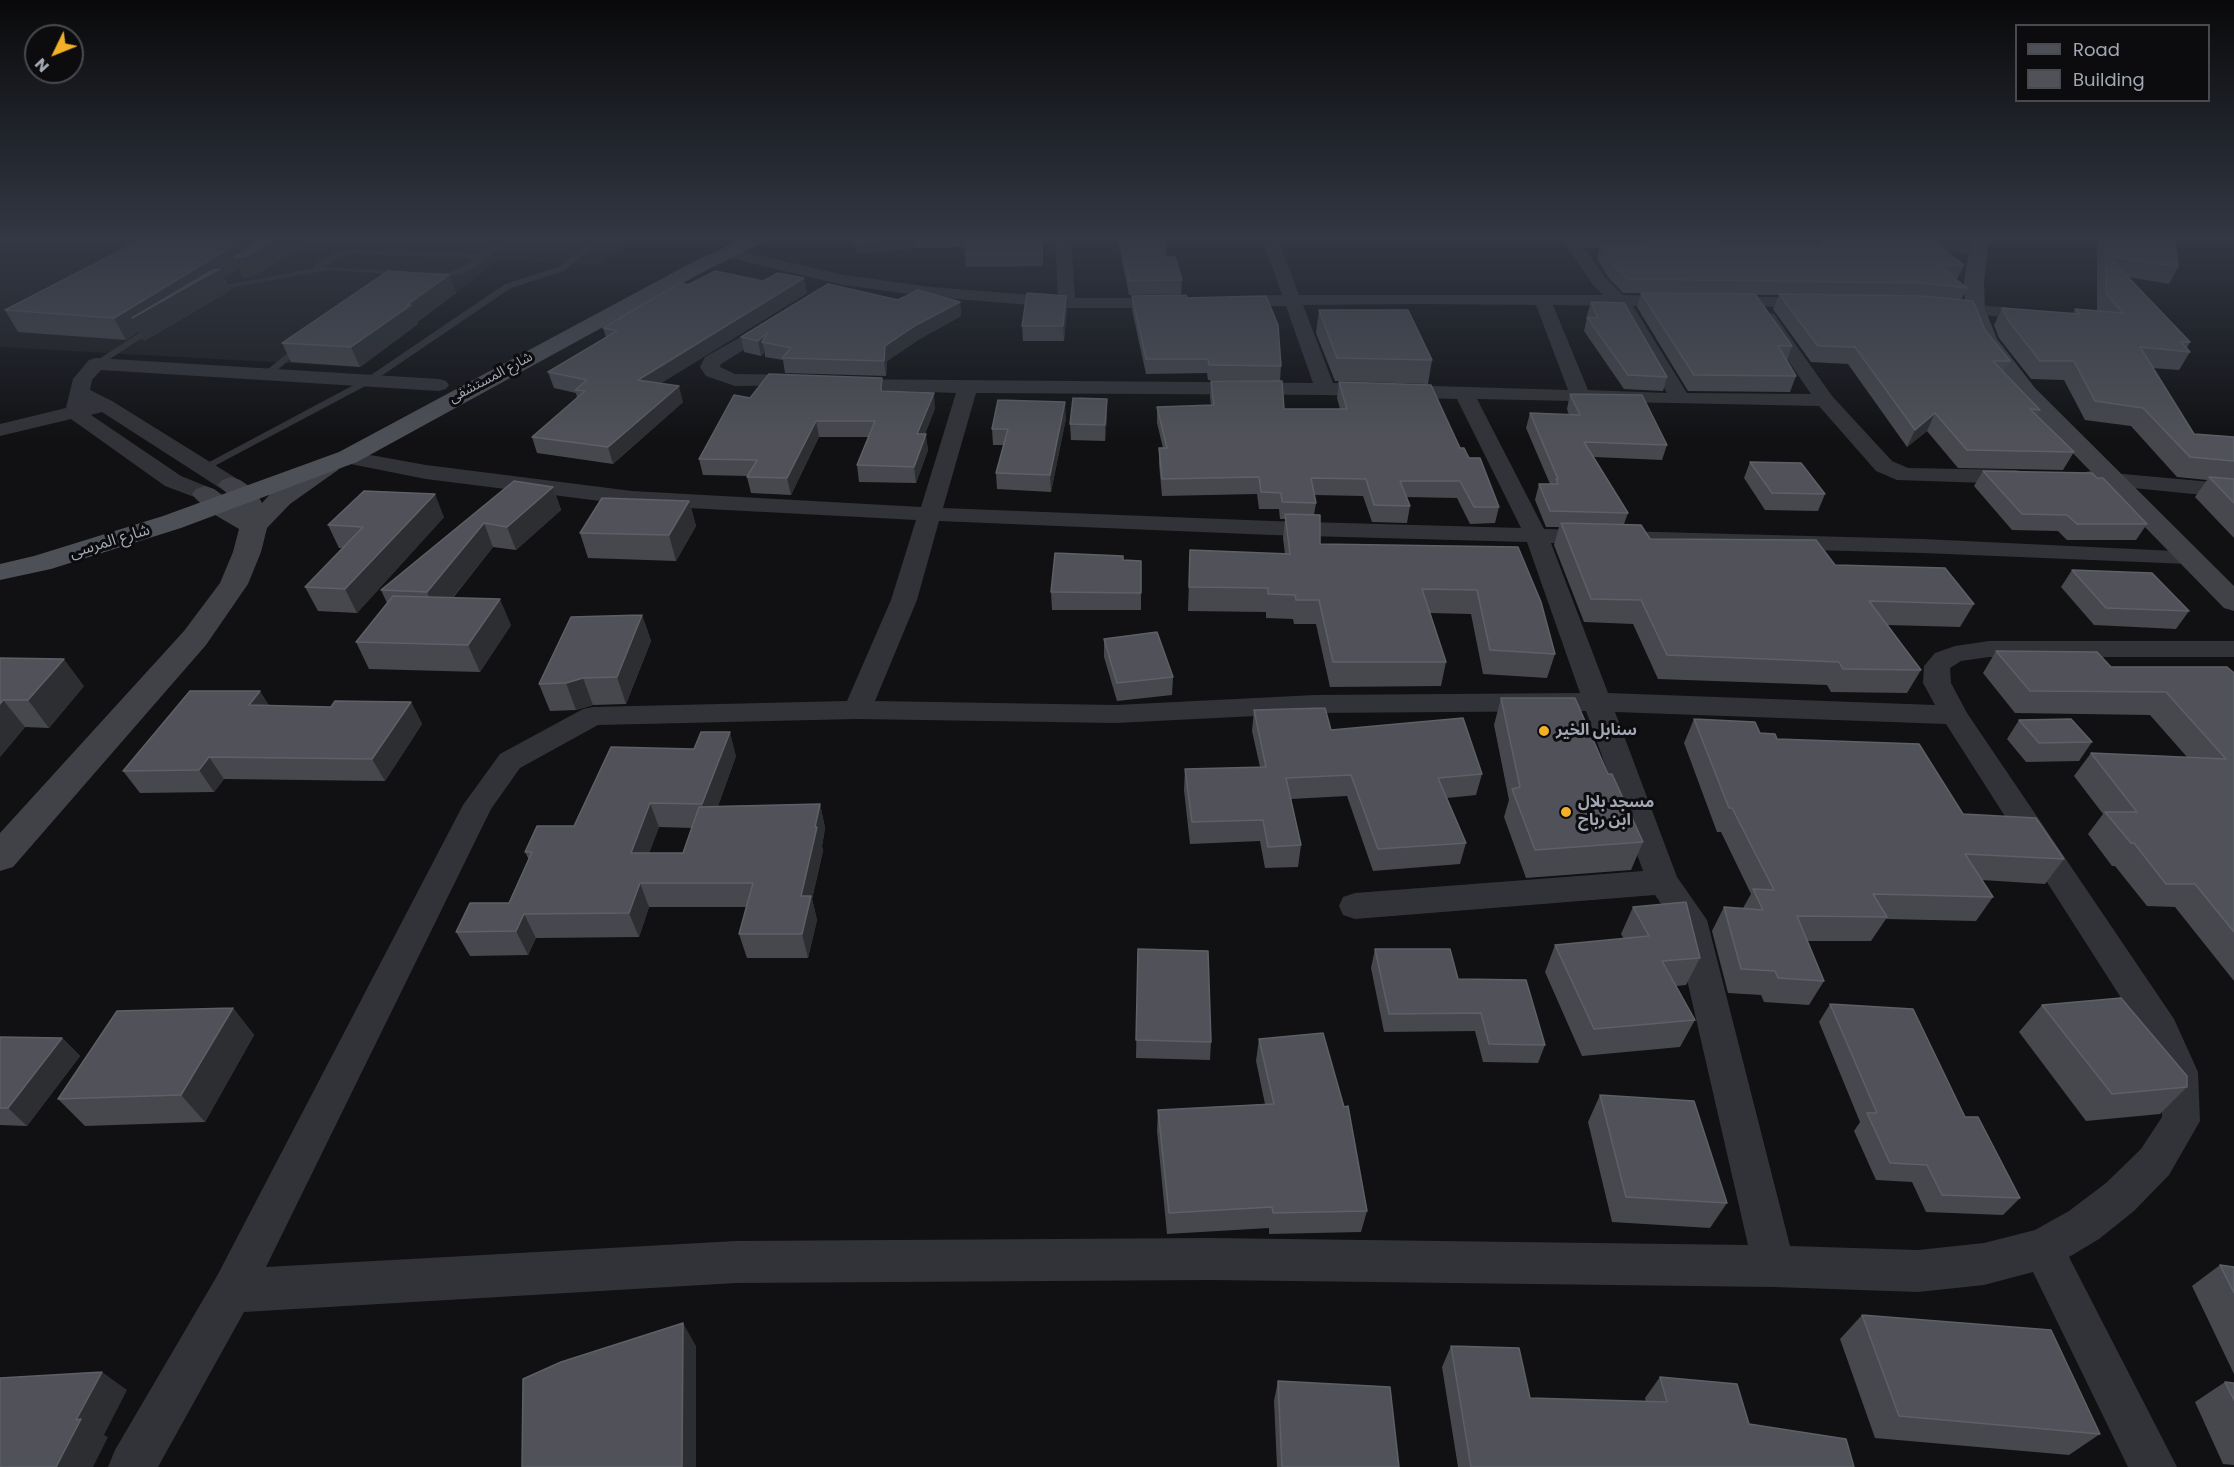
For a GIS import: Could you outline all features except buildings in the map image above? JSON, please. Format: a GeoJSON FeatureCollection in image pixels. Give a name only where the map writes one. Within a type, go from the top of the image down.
{"type":"FeatureCollection","features":[{"type":"Feature","properties":{"kind":"main road","name":"شارع المستشفى"},"geometry":{"type":"LineString","coordinates":[[353,431],[585,306]]}},
{"type":"Feature","properties":{"kind":"main road","name":"شارع المستشفى"},"geometry":{"type":"LineString","coordinates":[[226,496],[336,454],[609,306]]}},
{"type":"Feature","properties":{"kind":"main road","name":"شارع المرسى"},"geometry":{"type":"LineString","coordinates":[[0,554],[226,496]]}},
{"type":"Feature","properties":{"kind":"main road","name":"شارع المرسى"},"geometry":{"type":"LineString","coordinates":[[0,572],[41,563],[226,496]]}},
{"type":"Feature","properties":{"kind":"street"},"geometry":{"type":"LineString","coordinates":[[1293,306],[1325,389]]}},
{"type":"Feature","properties":{"kind":"street"},"geometry":{"type":"LineString","coordinates":[[1545,306],[1580,396]]}},
{"type":"Feature","properties":{"kind":"street"},"geometry":{"type":"LineString","coordinates":[[1623,306],[1681,399]]}},
{"type":"Feature","properties":{"kind":"street"},"geometry":{"type":"LineString","coordinates":[[1759,306],[1825,400],[1867,449],[1892,471],[1918,476],[2032,477]]}},
{"type":"Feature","properties":{"kind":"street"},"geometry":{"type":"LineString","coordinates":[[1941,306],[2055,318]]}},
{"type":"Feature","properties":{"kind":"street"},"geometry":{"type":"LineString","coordinates":[[1975,309],[1987,340],[2027,393],[2234,602]]}},
{"type":"Feature","properties":{"kind":"street"},"geometry":{"type":"LineString","coordinates":[[793,311],[712,361],[710,367],[713,372],[735,380],[969,387],[1325,389],[1681,399],[1825,400]]}},
{"type":"Feature","properties":{"kind":"street"},"geometry":{"type":"LineString","coordinates":[[78,403],[83,379],[96,364],[439,385]]}},
{"type":"Feature","properties":{"kind":"street"},"geometry":{"type":"LineString","coordinates":[[856,710],[904,600],[969,387]]}},
{"type":"Feature","properties":{"kind":"street"},"geometry":{"type":"LineString","coordinates":[[1463,392],[1536,535],[1663,882],[1690,920],[1774,1266]]}},
{"type":"Feature","properties":{"kind":"street"},"geometry":{"type":"LineString","coordinates":[[78,403],[173,481],[226,496],[281,498],[336,454],[426,472],[632,498],[930,514],[1272,528],[1923,546],[2188,557]]}},
{"type":"Feature","properties":{"kind":"street"},"geometry":{"type":"LineString","coordinates":[[0,430],[78,403],[105,405],[226,496],[234,584],[195,638],[0,856]]}},
{"type":"Feature","properties":{"kind":"street"},"geometry":{"type":"LineString","coordinates":[[2067,477],[2234,491]]}},
{"type":"Feature","properties":{"kind":"street"},"geometry":{"type":"LineString","coordinates":[[232,1291],[736,1262],[1211,1259],[1774,1266],[1918,1271],[1984,1264],[2043,1249],[2084,1225],[2120,1197],[2155,1162],[2181,1121],[2179,1072],[2162,1030],[1954,715],[1937,683],[1937,666],[1944,659],[1955,654],[1989,649],[2234,649]]}},
{"type":"Feature","properties":{"kind":"street"},"geometry":{"type":"LineString","coordinates":[[132,1467],[232,1291],[478,805],[510,761],[593,716],[856,710],[1116,714],[1315,704],[1598,702],[1954,715]]}},
{"type":"Feature","properties":{"kind":"street"},"geometry":{"type":"LineString","coordinates":[[1355,906],[1663,882]]}},
{"type":"Feature","properties":{"kind":"street"},"geometry":{"type":"LineString","coordinates":[[2043,1249],[2153,1467]]}},
{"type":"Feature","properties":{"kind":"lane"},"geometry":{"type":"LineString","coordinates":[[226,496],[368,381],[478,306]]}},
{"type":"Feature","properties":{"kind":"lane"},"geometry":{"type":"LineString","coordinates":[[96,364],[162,323]]}},
{"type":"Feature","properties":{"kind":"lane"},"geometry":{"type":"LineString","coordinates":[[266,375],[312,337]]}},
{"type":"Feature","properties":{"kind":"shaded area"},"geometry":{"type":"Polygon","coordinates":[[[0,306],[439,306],[360,367],[0,347],[0,306]]]}},
{"type":"Feature","properties":{"kind":"place","name":"سنابل الخير"},"geometry":{"type":"Point","coordinates":[1544,731]}},
{"type":"Feature","properties":{"kind":"place","name":"مسجد بلال ابن رباح"},"geometry":{"type":"Point","coordinates":[1566,812]}}]}
